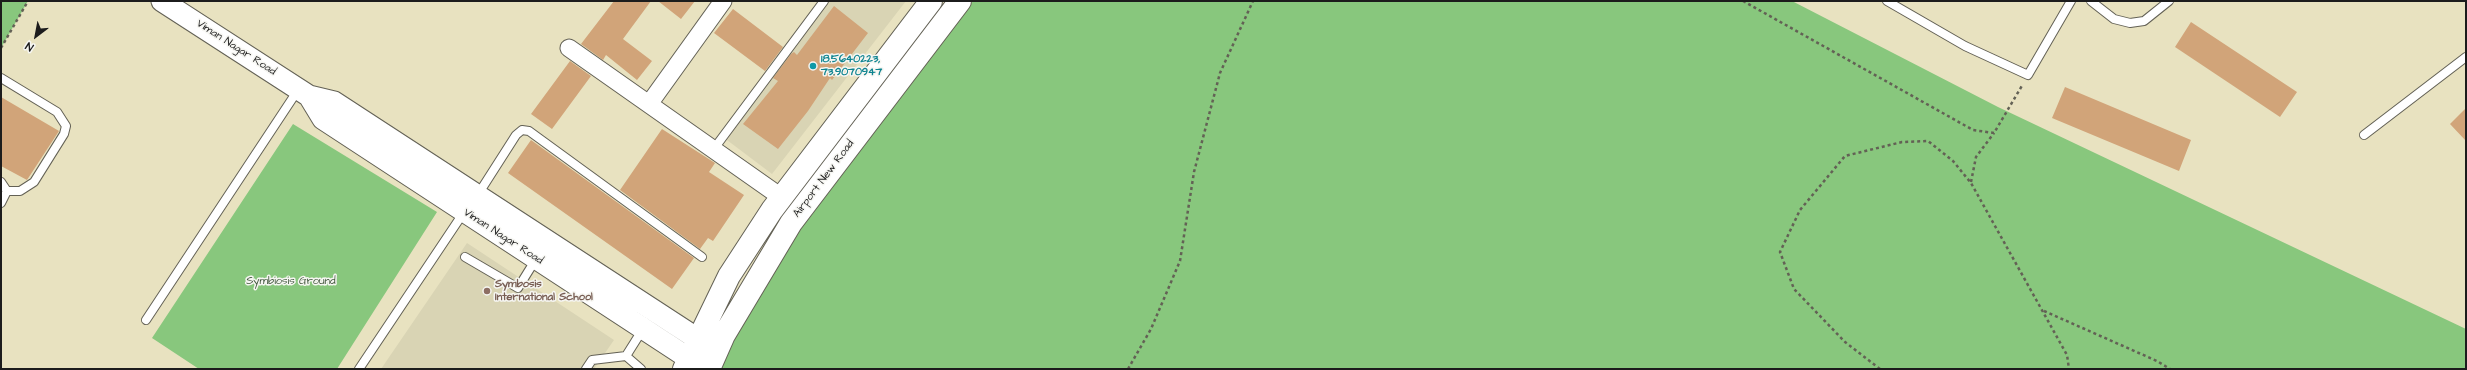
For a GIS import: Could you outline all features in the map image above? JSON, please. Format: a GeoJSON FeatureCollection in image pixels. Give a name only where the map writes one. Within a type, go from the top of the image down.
{"type":"FeatureCollection","features":[{"type":"Feature","properties":{"kind":"main road","name":"Airport New Road"},"geometry":{"type":"LineString","coordinates":[[700,359],[729,276],[781,197],[931,1]]}},
{"type":"Feature","properties":{"kind":"main road","name":"Airport New Road"},"geometry":{"type":"LineString","coordinates":[[700,359],[724,335],[791,223],[960,1]]}},
{"type":"Feature","properties":{"kind":"street","name":"Viman Nagar Road"},"geometry":{"type":"LineString","coordinates":[[162,1],[304,93],[323,119],[471,204],[700,359]]}},
{"type":"Feature","properties":{"kind":"street"},"geometry":{"type":"LineString","coordinates":[[649,104],[723,1]]}},
{"type":"Feature","properties":{"kind":"street"},"geometry":{"type":"LineString","coordinates":[[569,48],[781,197]]}},
{"type":"Feature","properties":{"kind":"street","name":"Viman Nagar Road"},"geometry":{"type":"LineString","coordinates":[[471,204],[536,258],[644,329],[700,359]]}},
{"type":"Feature","properties":{"kind":"lane"},"geometry":{"type":"LineString","coordinates":[[713,150],[824,1]]}},
{"type":"Feature","properties":{"kind":"lane"},"geometry":{"type":"LineString","coordinates":[[1886,1],[1965,46],[2028,75],[2071,1]]}},
{"type":"Feature","properties":{"kind":"lane"},"geometry":{"type":"LineString","coordinates":[[2090,1],[2114,19],[2130,23],[2144,21],[2168,1]]}},
{"type":"Feature","properties":{"kind":"lane"},"geometry":{"type":"LineString","coordinates":[[2364,135],[2466,57]]}},
{"type":"Feature","properties":{"kind":"lane"},"geometry":{"type":"LineString","coordinates":[[1,78],[57,112],[66,126],[64,134],[34,182],[20,191],[7,191]]}},
{"type":"Feature","properties":{"kind":"lane"},"geometry":{"type":"LineString","coordinates":[[146,320],[304,93]]}},
{"type":"Feature","properties":{"kind":"lane"},"geometry":{"type":"LineString","coordinates":[[359,369],[516,135],[522,130],[529,131],[702,257]]}},
{"type":"Feature","properties":{"kind":"lane"},"geometry":{"type":"LineString","coordinates":[[1,182],[7,191]]}},
{"type":"Feature","properties":{"kind":"lane"},"geometry":{"type":"LineString","coordinates":[[1,203],[7,191]]}},
{"type":"Feature","properties":{"kind":"lane"},"geometry":{"type":"LineString","coordinates":[[465,257],[518,288],[536,258]]}},
{"type":"Feature","properties":{"kind":"lane"},"geometry":{"type":"LineString","coordinates":[[626,356],[644,329]]}},
{"type":"Feature","properties":{"kind":"lane"},"geometry":{"type":"LineString","coordinates":[[586,369],[592,360],[626,356],[641,369]]}},
{"type":"Feature","properties":{"kind":"path"},"geometry":{"type":"LineString","coordinates":[[1,48],[28,1]]}},
{"type":"Feature","properties":{"kind":"path"},"geometry":{"type":"LineString","coordinates":[[1128,369],[1151,329],[1180,261],[1194,172],[1220,73],[1253,1]]}},
{"type":"Feature","properties":{"kind":"path"},"geometry":{"type":"LineString","coordinates":[[1743,1],[1973,130],[1994,133]]}},
{"type":"Feature","properties":{"kind":"path"},"geometry":{"type":"LineString","coordinates":[[1971,183],[1976,157],[1994,133],[2028,75]]}},
{"type":"Feature","properties":{"kind":"path"},"geometry":{"type":"LineString","coordinates":[[1880,369],[1845,342],[1794,289],[1780,252],[1800,210],[1845,156],[1902,142],[1928,141],[1953,161],[1971,183],[2068,355],[2069,369]]}},
{"type":"Feature","properties":{"kind":"path"},"geometry":{"type":"LineString","coordinates":[[2043,311],[2157,360],[2170,369]]}},
{"type":"Feature","properties":{"kind":"shaded area"},"geometry":{"type":"Polygon","coordinates":[[[820,1],[906,1],[772,174],[719,134],[820,1]]]}},
{"type":"Feature","properties":{"kind":"shaded area","name":"Symbosis International School"},"geometry":{"type":"Polygon","coordinates":[[[467,243],[614,340],[594,369],[381,369],[467,243]]]}},
{"type":"Feature","properties":{"kind":"green space"},"geometry":{"type":"Polygon","coordinates":[[[1,1],[28,1],[1,48],[1,1]]]}},
{"type":"Feature","properties":{"kind":"green space"},"geometry":{"type":"Polygon","coordinates":[[[973,1],[1792,1],[1998,107],[2466,329],[2466,369],[718,369],[781,251],[973,1]]]}},
{"type":"Feature","properties":{"kind":"green space","name":"Symbiosis Ground"},"geometry":{"type":"Polygon","coordinates":[[[293,124],[437,212],[337,369],[199,369],[152,338],[293,124]]]}},
{"type":"Feature","properties":{"kind":"building"},"geometry":{"type":"Polygon","coordinates":[[[614,1],[651,1],[623,39],[652,61],[637,80],[606,55],[603,60],[581,44],[614,1]]]}},
{"type":"Feature","properties":{"kind":"building"},"geometry":{"type":"Polygon","coordinates":[[[658,1],[695,1],[681,19],[658,1]]]}},
{"type":"Feature","properties":{"kind":"building","name":"18.5640223, 73.9070947"},"geometry":{"type":"Polygon","coordinates":[[[834,6],[868,33],[832,80],[830,78],[808,111],[778,149],[743,124],[778,81],[773,78],[791,54],[794,52],[797,55],[834,6]]]}},
{"type":"Feature","properties":{"kind":"building"},"geometry":{"type":"Polygon","coordinates":[[[733,9],[783,47],[765,71],[714,33],[733,9]]]}},
{"type":"Feature","properties":{"kind":"building"},"geometry":{"type":"Polygon","coordinates":[[[2191,22],[2297,92],[2280,117],[2175,47],[2191,22]]]}},
{"type":"Feature","properties":{"kind":"building"},"geometry":{"type":"Polygon","coordinates":[[[570,61],[591,76],[552,129],[531,114],[570,61]]]}},
{"type":"Feature","properties":{"kind":"building"},"geometry":{"type":"Polygon","coordinates":[[[2065,87],[2191,140],[2179,171],[2052,118],[2065,87]]]}},
{"type":"Feature","properties":{"kind":"building"},"geometry":{"type":"Polygon","coordinates":[[[1,97],[59,131],[27,180],[1,166],[1,97]]]}},
{"type":"Feature","properties":{"kind":"building"},"geometry":{"type":"Polygon","coordinates":[[[2466,108],[2466,141],[2450,124],[2466,108]]]}},
{"type":"Feature","properties":{"kind":"building"},"geometry":{"type":"Polygon","coordinates":[[[662,129],[715,163],[709,172],[744,195],[713,241],[708,238],[700,249],[620,190],[662,129]]]}},
{"type":"Feature","properties":{"kind":"building"},"geometry":{"type":"Polygon","coordinates":[[[531,140],[694,258],[672,289],[508,173],[531,140]]]}},
{"type":"Feature","properties":{"kind":"place","name":"18.5640223, 73.9070947"},"geometry":{"type":"Point","coordinates":[813,66]}},
{"type":"Feature","properties":{"kind":"place","name":"Symbosis International School"},"geometry":{"type":"Point","coordinates":[487,291]}}]}
